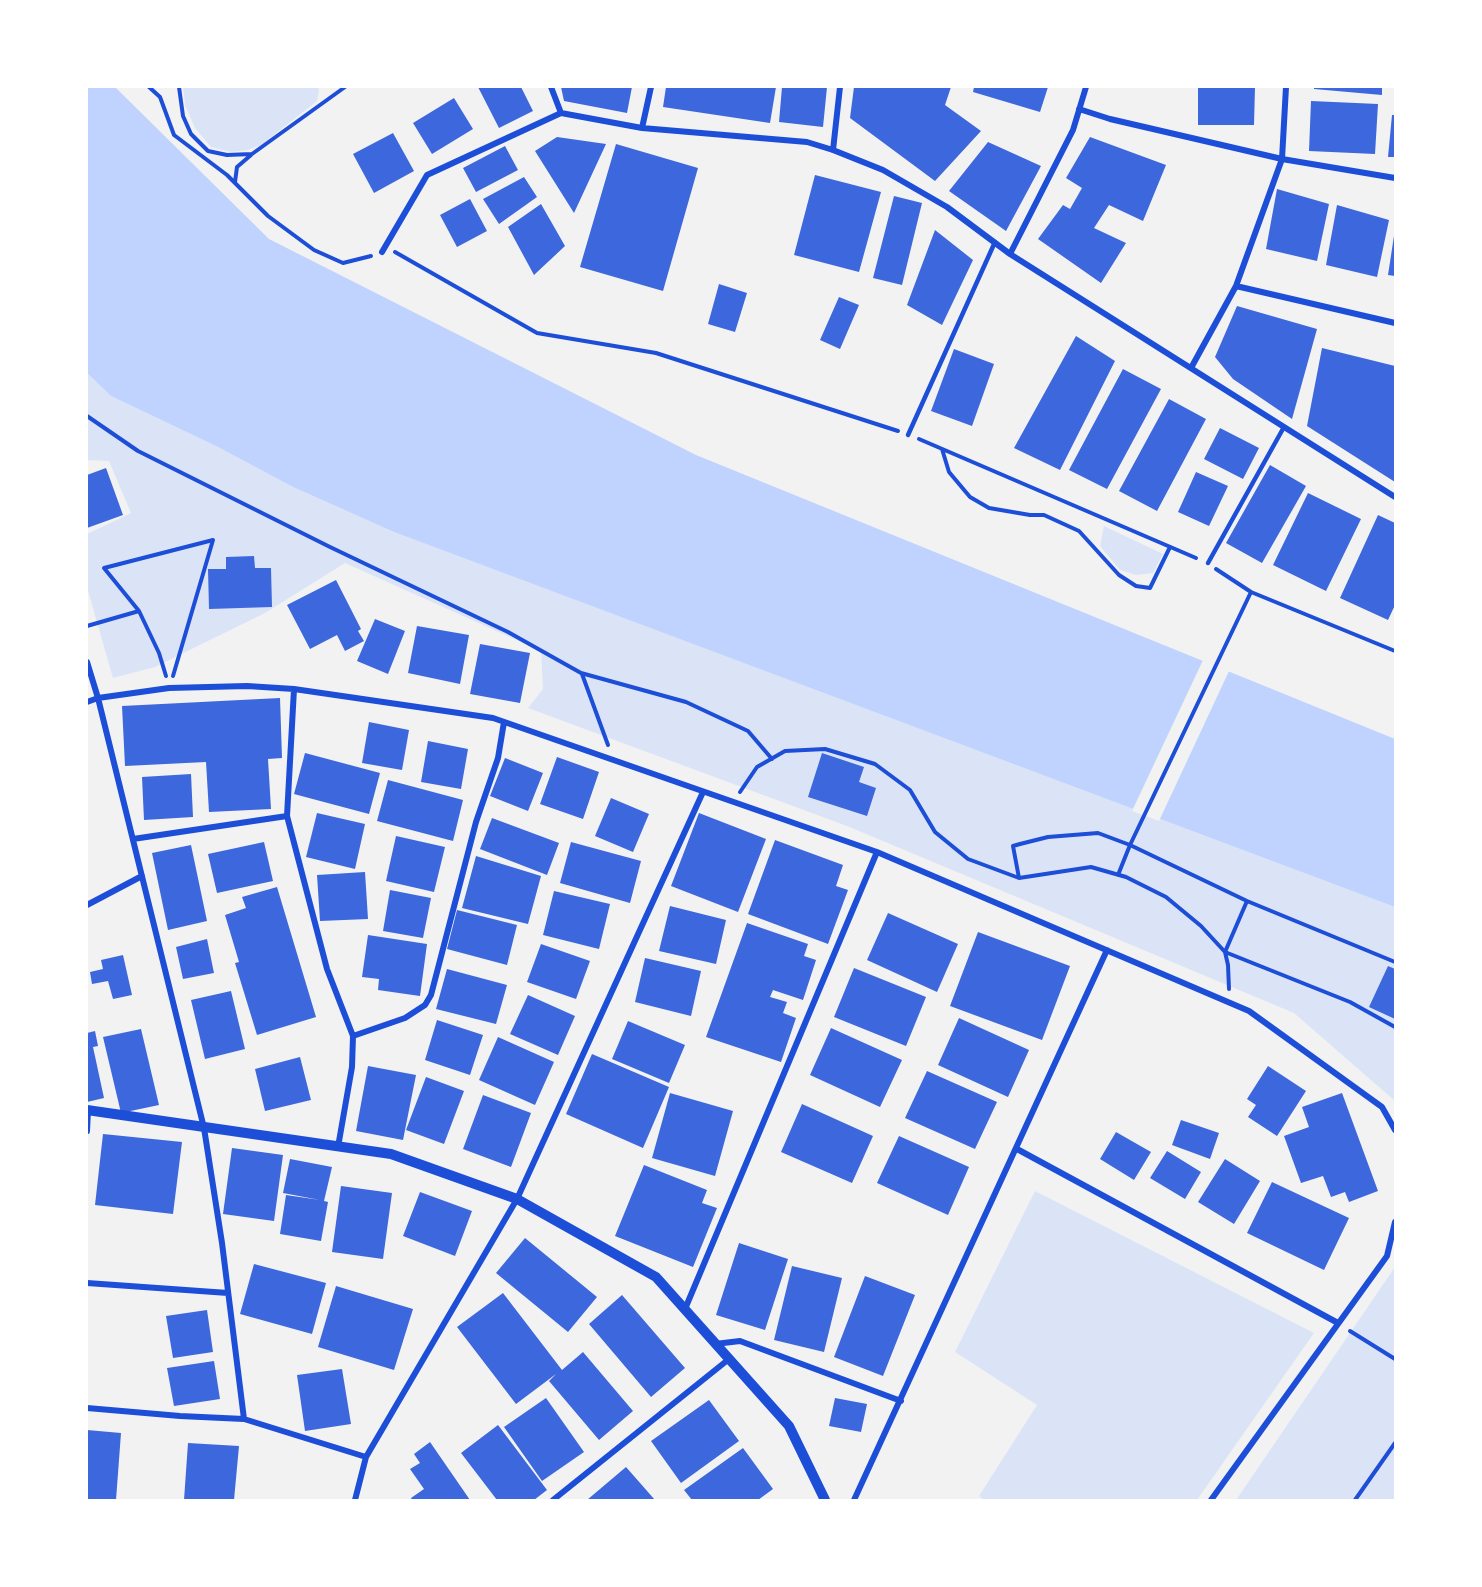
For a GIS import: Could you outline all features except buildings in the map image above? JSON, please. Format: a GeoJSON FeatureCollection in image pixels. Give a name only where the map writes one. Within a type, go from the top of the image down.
{"type":"FeatureCollection","features":[{"type":"Feature","properties":{"kind":"street"},"geometry":{"type":"LineString","coordinates":[[551,87],[561,113]]}},
{"type":"Feature","properties":{"kind":"street"},"geometry":{"type":"LineString","coordinates":[[642,128],[651,87]]}},
{"type":"Feature","properties":{"kind":"street"},"geometry":{"type":"LineString","coordinates":[[833,150],[840,87]]}},
{"type":"Feature","properties":{"kind":"street"},"geometry":{"type":"LineString","coordinates":[[1010,254],[1073,130],[1086,87]]}},
{"type":"Feature","properties":{"kind":"street"},"geometry":{"type":"LineString","coordinates":[[1191,368],[1236,286],[1282,159],[1286,87]]}},
{"type":"Feature","properties":{"kind":"street"},"geometry":{"type":"LineString","coordinates":[[1079,109],[1110,119],[1282,159],[1395,178]]}},
{"type":"Feature","properties":{"kind":"street"},"geometry":{"type":"LineString","coordinates":[[382,252],[427,175],[561,113],[642,128],[807,142],[883,170],[947,207],[1010,254],[1395,497]]}},
{"type":"Feature","properties":{"kind":"street"},"geometry":{"type":"LineString","coordinates":[[1236,286],[1395,323]]}},
{"type":"Feature","properties":{"kind":"street"},"geometry":{"type":"LineString","coordinates":[[87,662],[204,1128],[244,1419]]}},
{"type":"Feature","properties":{"kind":"street"},"geometry":{"type":"LineString","coordinates":[[87,702],[169,688],[247,686],[294,689],[493,718],[877,852],[1230,1002],[1249,1011],[1382,1107],[1395,1130]]}},
{"type":"Feature","properties":{"kind":"street"},"geometry":{"type":"LineString","coordinates":[[294,689],[287,816],[327,969],[353,1036],[352,1067],[338,1147]]}},
{"type":"Feature","properties":{"kind":"street"},"geometry":{"type":"LineString","coordinates":[[353,1036],[405,1018],[424,1005],[431,995],[476,822],[498,758],[504,722]]}},
{"type":"Feature","properties":{"kind":"street"},"geometry":{"type":"LineString","coordinates":[[355,1500],[366,1457],[459,1301],[516,1199],[703,792]]}},
{"type":"Feature","properties":{"kind":"street"},"geometry":{"type":"LineString","coordinates":[[133,839],[287,816]]}},
{"type":"Feature","properties":{"kind":"street"},"geometry":{"type":"LineString","coordinates":[[685,1309],[877,852]]}},
{"type":"Feature","properties":{"kind":"street"},"geometry":{"type":"LineString","coordinates":[[87,905],[142,876]]}},
{"type":"Feature","properties":{"kind":"street"},"geometry":{"type":"LineString","coordinates":[[854,1500],[1107,950]]}},
{"type":"Feature","properties":{"kind":"street"},"geometry":{"type":"LineString","coordinates":[[87,1131],[87,1110],[391,1154],[516,1199],[656,1277],[789,1426],[825,1500]]}},
{"type":"Feature","properties":{"kind":"street"},"geometry":{"type":"LineString","coordinates":[[1017,1149],[1338,1323]]}},
{"type":"Feature","properties":{"kind":"street"},"geometry":{"type":"LineString","coordinates":[[1211,1500],[1387,1256],[1395,1222]]}},
{"type":"Feature","properties":{"kind":"street"},"geometry":{"type":"LineString","coordinates":[[87,1283],[228,1293]]}},
{"type":"Feature","properties":{"kind":"street"},"geometry":{"type":"LineString","coordinates":[[716,1344],[740,1341],[901,1401]]}},
{"type":"Feature","properties":{"kind":"street"},"geometry":{"type":"LineString","coordinates":[[553,1500],[729,1359]]}},
{"type":"Feature","properties":{"kind":"street"},"geometry":{"type":"LineString","coordinates":[[87,1408],[244,1419],[366,1457]]}},
{"type":"Feature","properties":{"kind":"lane"},"geometry":{"type":"LineString","coordinates":[[908,435],[995,243]]}},
{"type":"Feature","properties":{"kind":"lane"},"geometry":{"type":"LineString","coordinates":[[1208,563],[1284,427]]}},
{"type":"Feature","properties":{"kind":"path"},"geometry":{"type":"LineString","coordinates":[[149,87],[160,97],[174,135],[227,175],[268,216],[314,250],[343,263],[393,250],[537,333],[656,353],[908,435],[1208,563],[1251,592],[1395,651]]}},
{"type":"Feature","properties":{"kind":"path"},"geometry":{"type":"LineString","coordinates":[[179,87],[183,116],[191,134],[208,151],[227,155],[252,154]]}},
{"type":"Feature","properties":{"kind":"path"},"geometry":{"type":"LineString","coordinates":[[235,183],[237,166],[345,87]]}},
{"type":"Feature","properties":{"kind":"path"},"geometry":{"type":"LineString","coordinates":[[87,416],[138,451],[330,547],[508,632],[581,673],[686,702],[748,731],[772,759]]}},
{"type":"Feature","properties":{"kind":"path"},"geometry":{"type":"LineString","coordinates":[[942,449],[950,472],[970,497],[989,508],[1044,515],[1079,531],[1119,575],[1136,586],[1150,588],[1170,547]]}},
{"type":"Feature","properties":{"kind":"path"},"geometry":{"type":"LineString","coordinates":[[213,540],[169,688],[159,653],[139,611],[104,568],[213,540]]}},
{"type":"Feature","properties":{"kind":"path"},"geometry":{"type":"LineString","coordinates":[[1118,875],[1130,845],[1251,592]]}},
{"type":"Feature","properties":{"kind":"path"},"geometry":{"type":"LineString","coordinates":[[87,626],[139,611]]}},
{"type":"Feature","properties":{"kind":"path"},"geometry":{"type":"LineString","coordinates":[[581,673],[613,760]]}},
{"type":"Feature","properties":{"kind":"path"},"geometry":{"type":"LineString","coordinates":[[733,802],[757,767],[785,751],[825,749],[875,764],[910,790],[935,832],[968,859],[1018,878],[1091,867],[1118,875],[1166,897],[1201,926],[1225,952],[1350,1002],[1395,1027]]}},
{"type":"Feature","properties":{"kind":"path"},"geometry":{"type":"LineString","coordinates":[[1018,878],[1013,846],[1048,837],[1098,833],[1130,845],[1247,901],[1395,962]]}},
{"type":"Feature","properties":{"kind":"path"},"geometry":{"type":"LineString","coordinates":[[1230,1002],[1225,952],[1247,901]]}},
{"type":"Feature","properties":{"kind":"path"},"geometry":{"type":"LineString","coordinates":[[1338,1323],[1395,1359]]}},
{"type":"Feature","properties":{"kind":"path"},"geometry":{"type":"LineString","coordinates":[[1355,1500],[1395,1443]]}},
{"type":"Feature","properties":{"kind":"shaded area"},"geometry":{"type":"Polygon","coordinates":[[[183,87],[318,87],[319,90],[317,101],[261,145],[231,152],[211,147],[195,128],[185,105],[183,87]]]}},
{"type":"Feature","properties":{"kind":"shaded area"},"geometry":{"type":"Polygon","coordinates":[[[87,373],[111,396],[218,447],[293,487],[394,532],[1395,907],[1395,1101],[1294,1013],[847,826],[528,708],[543,689],[541,651],[345,563],[265,613],[155,667],[113,678],[87,587],[87,534],[131,513],[109,461],[87,460],[87,373]]]}},
{"type":"Feature","properties":{"kind":"shaded area"},"geometry":{"type":"Polygon","coordinates":[[[1104,526],[1163,554],[1153,573],[1136,575],[1120,570],[1100,546],[1104,526]]]}},
{"type":"Feature","properties":{"kind":"shaded area"},"geometry":{"type":"Polygon","coordinates":[[[1035,1191],[1314,1333],[1197,1500],[984,1500],[979,1496],[1037,1405],[955,1352],[1035,1191]]]}},
{"type":"Feature","properties":{"kind":"shaded area"},"geometry":{"type":"Polygon","coordinates":[[[1395,1267],[1395,1500],[1236,1500],[1395,1267]]]}},
{"type":"Feature","properties":{"kind":"water"},"geometry":{"type":"Polygon","coordinates":[[[87,87],[115,87],[269,239],[696,455],[1395,739],[1395,907],[394,532],[293,487],[218,447],[111,396],[87,373],[87,87]]]}},
{"type":"Feature","properties":{"kind":"pier"},"geometry":{"type":"Polygon","coordinates":[[[1204,658],[1230,669],[1159,821],[1132,811],[1204,658]]]}}]}
